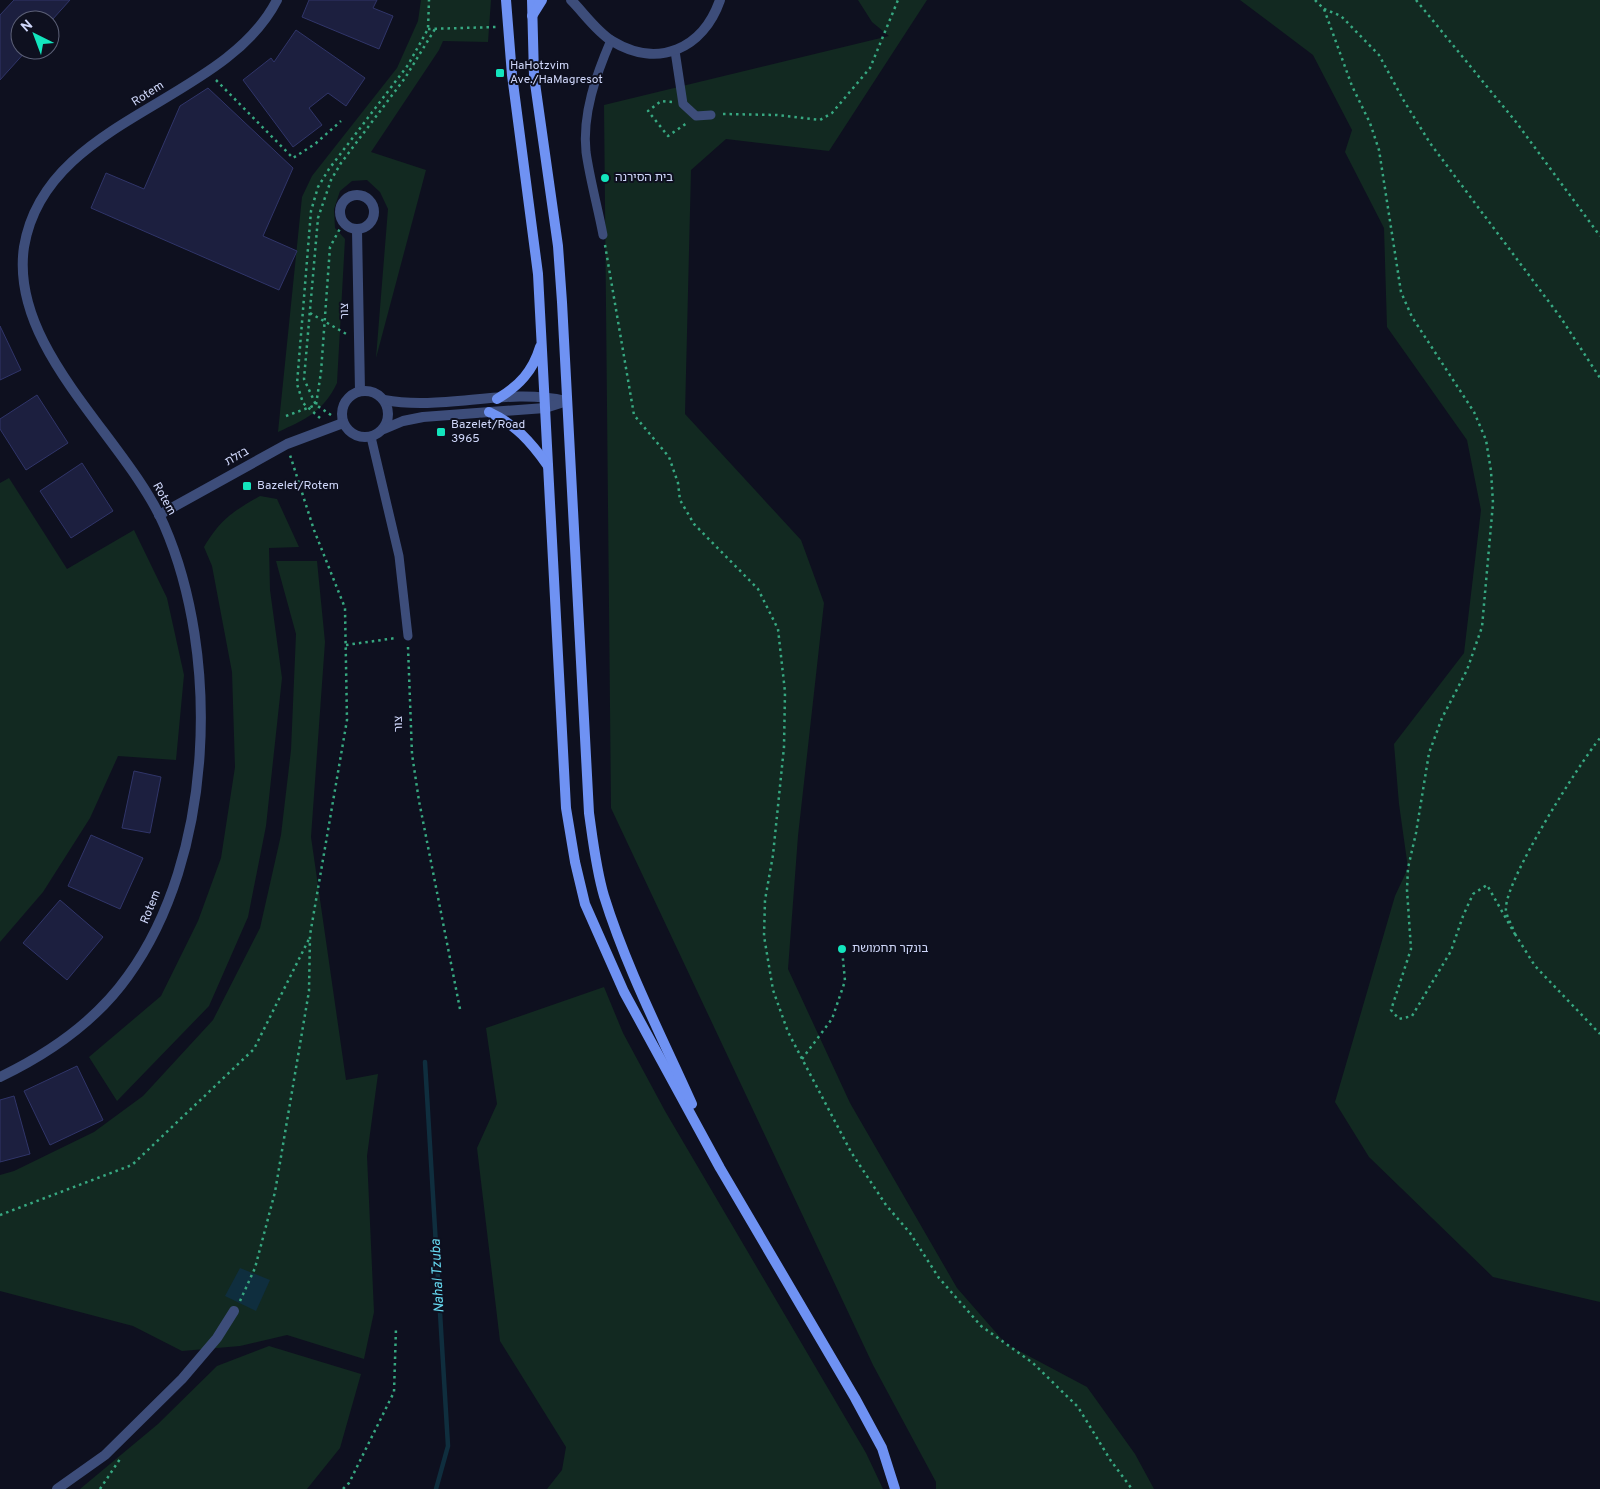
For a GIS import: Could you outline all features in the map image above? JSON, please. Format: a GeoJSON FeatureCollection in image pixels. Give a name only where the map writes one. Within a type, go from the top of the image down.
{"type":"FeatureCollection","features":[{"type":"Feature","properties":{"kind":"main road"},"geometry":{"type":"LineString","coordinates":[[506,0],[507,26],[533,223],[542,342],[566,808],[575,862],[585,904],[624,992],[720,1168],[855,1398],[882,1448],[896,1489]]}},
{"type":"Feature","properties":{"kind":"main road"},"geometry":{"type":"LineString","coordinates":[[532,0],[531,20],[535,85],[558,246],[589,813],[595,859],[604,895],[620,942],[720,1168]]}},
{"type":"Feature","properties":{"kind":"main road"},"geometry":{"type":"LineString","coordinates":[[531,20],[542,0]]}},
{"type":"Feature","properties":{"kind":"main road"},"geometry":{"type":"LineString","coordinates":[[497,399],[517,386],[526,376],[533,366],[542,342]]}},
{"type":"Feature","properties":{"kind":"main road"},"geometry":{"type":"LineString","coordinates":[[488,412],[502,418],[522,433],[548,466]]}},
{"type":"Feature","properties":{"kind":"street","name":"Rotem"},"geometry":{"type":"LineString","coordinates":[[0,1077],[46,1053],[89,1020],[128,977],[148,944],[167,904],[182,858],[194,806],[201,751],[202,694],[197,636],[184,578],[159,515],[133,471],[44,345],[27,297],[23,273],[24,249],[29,226],[39,204],[53,182],[72,161],[97,142],[207,70],[249,38],[262,23],[277,0]]}},
{"type":"Feature","properties":{"kind":"street"},"geometry":{"type":"LineString","coordinates":[[571,0],[611,40],[628,50],[665,54],[687,45],[702,32],[713,18],[720,0]]}},
{"type":"Feature","properties":{"kind":"street"},"geometry":{"type":"LineString","coordinates":[[578,0],[587,16]]}},
{"type":"Feature","properties":{"kind":"street"},"geometry":{"type":"LineString","coordinates":[[364,195],[374,206],[374,218],[367,227],[357,230],[343,223],[340,213],[342,203],[349,196],[364,195]]}},
{"type":"Feature","properties":{"kind":"street","name":"צור"},"geometry":{"type":"LineString","coordinates":[[357,230],[360,391]]}},
{"type":"Feature","properties":{"kind":"street"},"geometry":{"type":"LineString","coordinates":[[360,391],[373,392],[384,400],[418,404],[545,396],[567,401],[545,408],[422,417],[402,421],[371,437],[364,438],[351,434],[343,423],[341,416],[344,403],[348,398],[360,391]]}},
{"type":"Feature","properties":{"kind":"street"},"geometry":{"type":"LineString","coordinates":[[384,400],[388,414],[384,429]]}},
{"type":"Feature","properties":{"kind":"street","name":"בזלת"},"geometry":{"type":"LineString","coordinates":[[159,515],[287,444],[343,423]]}},
{"type":"Feature","properties":{"kind":"street"},"geometry":{"type":"LineString","coordinates":[[57,1489],[105,1455],[182,1379],[217,1338],[234,1311]]}},
{"type":"Feature","properties":{"kind":"lane"},"geometry":{"type":"LineString","coordinates":[[603,236],[586,152],[586,126],[598,72],[611,40]]}},
{"type":"Feature","properties":{"kind":"lane"},"geometry":{"type":"LineString","coordinates":[[675,51],[683,104],[696,116],[711,114]]}},
{"type":"Feature","properties":{"kind":"lane"},"geometry":{"type":"LineString","coordinates":[[371,437],[399,556],[408,636]]}},
{"type":"Feature","properties":{"kind":"path"},"geometry":{"type":"LineString","coordinates":[[331,427],[303,403],[297,384],[311,211],[318,187],[328,169],[408,65],[428,29],[429,0]]}},
{"type":"Feature","properties":{"kind":"path"},"geometry":{"type":"LineString","coordinates":[[711,114],[778,115],[820,120],[832,113],[870,68],[898,0]]}},
{"type":"Feature","properties":{"kind":"path"},"geometry":{"type":"LineString","coordinates":[[1315,0],[1324,9],[1341,16],[1379,55],[1404,102],[1430,143],[1562,318],[1600,378]]}},
{"type":"Feature","properties":{"kind":"path"},"geometry":{"type":"LineString","coordinates":[[1416,0],[1516,122],[1600,236]]}},
{"type":"Feature","properties":{"kind":"path"},"geometry":{"type":"LineString","coordinates":[[1324,9],[1352,86],[1370,123],[1379,150],[1401,292],[1412,317],[1474,412],[1486,440],[1491,471],[1493,503],[1482,627],[1467,670],[1442,718],[1429,754],[1416,833],[1408,868],[1407,890],[1411,949],[1390,1010],[1399,1019],[1412,1016],[1451,952],[1462,916],[1473,894],[1487,886],[1536,966],[1600,1034]]}},
{"type":"Feature","properties":{"kind":"path"},"geometry":{"type":"LineString","coordinates":[[428,29],[507,26]]}},
{"type":"Feature","properties":{"kind":"path"},"geometry":{"type":"LineString","coordinates":[[343,423],[316,404],[304,379],[318,218],[331,180],[341,163],[404,78],[435,29]]}},
{"type":"Feature","properties":{"kind":"path"},"geometry":{"type":"LineString","coordinates":[[207,70],[293,158],[314,144],[341,121]]}},
{"type":"Feature","properties":{"kind":"path"},"geometry":{"type":"LineString","coordinates":[[683,104],[661,100],[648,111],[668,136],[696,116]]}},
{"type":"Feature","properties":{"kind":"path"},"geometry":{"type":"LineString","coordinates":[[316,404],[326,322],[330,247],[343,223]]}},
{"type":"Feature","properties":{"kind":"path"},"geometry":{"type":"LineString","coordinates":[[603,236],[634,415],[669,457],[678,483],[680,500],[694,524],[758,588],[778,629],[785,692],[784,747],[773,855],[765,900],[764,936],[773,990],[788,1032],[851,1152],[886,1205],[910,1233],[940,1278],[981,1326],[1033,1363],[1078,1407],[1111,1461],[1132,1489]]}},
{"type":"Feature","properties":{"kind":"path"},"geometry":{"type":"LineString","coordinates":[[310,313],[358,341]]}},
{"type":"Feature","properties":{"kind":"path"},"geometry":{"type":"LineString","coordinates":[[286,416],[316,404]]}},
{"type":"Feature","properties":{"kind":"path"},"geometry":{"type":"LineString","coordinates":[[234,1311],[255,1268],[275,1192],[309,991],[310,935],[346,720],[345,608],[314,530],[287,444]]}},
{"type":"Feature","properties":{"kind":"path"},"geometry":{"type":"LineString","coordinates":[[346,645],[408,636]]}},
{"type":"Feature","properties":{"kind":"path","name":"צור"},"geometry":{"type":"LineString","coordinates":[[408,636],[412,754],[460,1009]]}},
{"type":"Feature","properties":{"kind":"path"},"geometry":{"type":"LineString","coordinates":[[1516,936],[1505,909],[1510,889],[1566,786],[1600,738]]}},
{"type":"Feature","properties":{"kind":"path"},"geometry":{"type":"LineString","coordinates":[[0,1215],[132,1165],[254,1048],[310,935]]}},
{"type":"Feature","properties":{"kind":"path"},"geometry":{"type":"LineString","coordinates":[[802,1059],[832,1019],[845,981],[842,949]]}},
{"type":"Feature","properties":{"kind":"path"},"geometry":{"type":"LineString","coordinates":[[343,1489],[349,1483],[394,1392],[396,1328]]}},
{"type":"Feature","properties":{"kind":"green space"},"geometry":{"type":"Polygon","coordinates":[[[421,0],[491,0],[488,42],[443,41],[439,50],[371,152],[426,170],[376,358],[388,209],[380,192],[367,180],[352,181],[340,191],[334,209],[335,228],[345,239],[337,383],[326,401],[313,414],[278,432],[302,197],[312,176],[397,68],[418,21],[421,0]]]}},
{"type":"Feature","properties":{"kind":"green space"},"geometry":{"type":"Polygon","coordinates":[[[858,0],[927,0],[829,151],[726,139],[691,170],[685,414],[801,540],[824,603],[798,836],[788,969],[850,1103],[957,1288],[1006,1344],[1087,1387],[1135,1454],[1154,1489],[936,1489],[936,1482],[873,1365],[611,808],[604,105],[889,36],[872,22],[858,0]]]}},
{"type":"Feature","properties":{"kind":"green space"},"geometry":{"type":"Polygon","coordinates":[[[1240,0],[1600,0],[1600,1302],[1493,1277],[1369,1157],[1335,1102],[1395,896],[1408,868],[1399,804],[1394,744],[1464,653],[1481,510],[1467,440],[1387,327],[1384,228],[1345,152],[1352,130],[1313,55],[1240,0]]]}},
{"type":"Feature","properties":{"kind":"green space"},"geometry":{"type":"Polygon","coordinates":[[[9,478],[67,569],[134,530],[167,598],[184,675],[176,760],[118,756],[90,818],[43,892],[0,942],[0,483],[9,478]]]}},
{"type":"Feature","properties":{"kind":"green space"},"geometry":{"type":"Polygon","coordinates":[[[260,496],[277,499],[299,547],[269,548],[270,590],[282,678],[266,826],[248,917],[209,1006],[117,1101],[89,1057],[161,996],[198,921],[221,858],[235,767],[232,672],[212,566],[204,547],[216,529],[228,517],[260,496]]]}},
{"type":"Feature","properties":{"kind":"green space"},"geometry":{"type":"Polygon","coordinates":[[[276,561],[317,561],[325,642],[311,837],[346,1080],[378,1074],[367,1156],[374,1312],[364,1359],[287,1335],[240,1346],[182,1351],[133,1326],[0,1291],[0,1175],[14,1171],[94,1132],[143,1096],[213,1020],[260,928],[281,835],[291,750],[296,634],[276,561]]]}},
{"type":"Feature","properties":{"kind":"green space"},"geometry":{"type":"Polygon","coordinates":[[[604,987],[623,1033],[665,1111],[866,1453],[883,1489],[547,1489],[562,1470],[566,1447],[500,1341],[477,1148],[497,1104],[486,1028],[604,987]]]}},
{"type":"Feature","properties":{"kind":"green space"},"geometry":{"type":"Polygon","coordinates":[[[269,1346],[361,1374],[340,1448],[307,1489],[80,1489],[158,1424],[217,1366],[269,1346]]]}},
{"type":"Feature","properties":{"kind":"water"},"geometry":{"type":"Polygon","coordinates":[[[240,1268],[270,1280],[256,1311],[225,1296],[240,1268]]]}},
{"type":"Feature","properties":{"kind":"building"},"geometry":{"type":"Polygon","coordinates":[[[14,0],[70,0],[60,11],[10,10],[10,60],[18,60],[0,80],[0,15],[14,0]]]}},
{"type":"Feature","properties":{"kind":"building"},"geometry":{"type":"Polygon","coordinates":[[[309,0],[377,0],[373,8],[393,16],[379,49],[302,17],[309,0]]]}},
{"type":"Feature","properties":{"kind":"building"},"geometry":{"type":"Polygon","coordinates":[[[296,30],[365,78],[346,106],[328,93],[309,108],[322,125],[293,147],[243,80],[271,58],[274,62],[296,30]]]}},
{"type":"Feature","properties":{"kind":"building"},"geometry":{"type":"Polygon","coordinates":[[[208,88],[293,168],[263,236],[297,251],[279,290],[91,208],[106,173],[144,189],[180,106],[208,88]]]}},
{"type":"Feature","properties":{"kind":"building"},"geometry":{"type":"Polygon","coordinates":[[[0,326],[21,370],[0,380],[0,326]]]}},
{"type":"Feature","properties":{"kind":"building"},"geometry":{"type":"Polygon","coordinates":[[[37,395],[68,443],[26,470],[0,429],[0,419],[37,395]]]}},
{"type":"Feature","properties":{"kind":"building"},"geometry":{"type":"Polygon","coordinates":[[[82,463],[113,511],[71,538],[40,491],[82,463]]]}},
{"type":"Feature","properties":{"kind":"building"},"geometry":{"type":"Polygon","coordinates":[[[134,771],[161,777],[150,833],[122,828],[134,771]]]}},
{"type":"Feature","properties":{"kind":"building"},"geometry":{"type":"Polygon","coordinates":[[[91,835],[143,858],[120,909],[68,886],[91,835]]]}},
{"type":"Feature","properties":{"kind":"building"},"geometry":{"type":"Polygon","coordinates":[[[60,900],[103,937],[67,980],[23,943],[60,900]]]}},
{"type":"Feature","properties":{"kind":"building"},"geometry":{"type":"Polygon","coordinates":[[[77,1066],[103,1120],[50,1145],[24,1091],[77,1066]]]}},
{"type":"Feature","properties":{"kind":"building"},"geometry":{"type":"Polygon","coordinates":[[[14,1096],[30,1154],[0,1162],[0,1100],[14,1096]]]}},
{"type":"Feature","properties":{"kind":"waterway","name":"Nahal Tzuba"},"geometry":{"type":"LineString","coordinates":[[425,1062],[448,1446],[436,1489]]}},
{"type":"Feature","properties":{"kind":"place","name":"HaHotzvim Ave./HaMagresot"},"geometry":{"type":"Point","coordinates":[500,73]}},
{"type":"Feature","properties":{"kind":"place","name":"בית הסירנה"},"geometry":{"type":"Point","coordinates":[605,178]}},
{"type":"Feature","properties":{"kind":"place","name":"Bazelet/Road 3965"},"geometry":{"type":"Point","coordinates":[441,432]}},
{"type":"Feature","properties":{"kind":"place","name":"Bazelet/Rotem"},"geometry":{"type":"Point","coordinates":[247,486]}},
{"type":"Feature","properties":{"kind":"place","name":"בונקר תחמושת"},"geometry":{"type":"Point","coordinates":[842,949]}}]}
